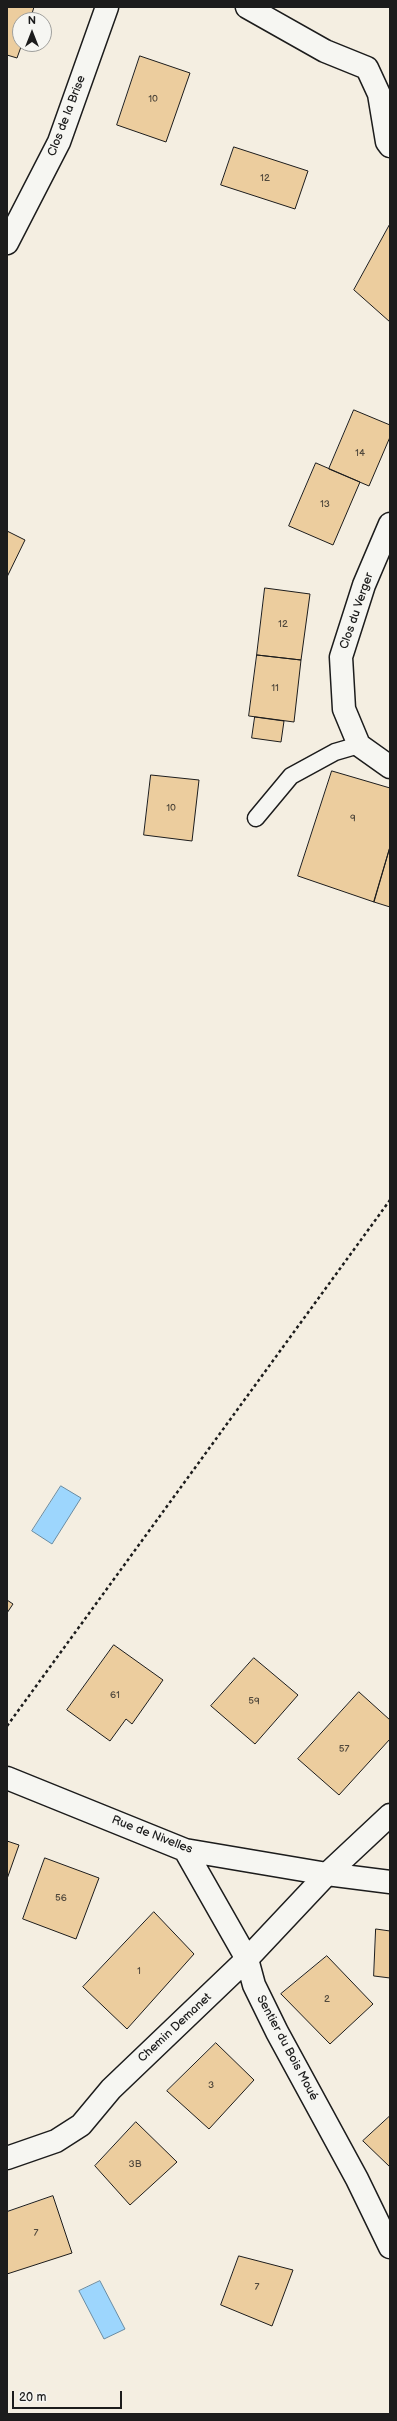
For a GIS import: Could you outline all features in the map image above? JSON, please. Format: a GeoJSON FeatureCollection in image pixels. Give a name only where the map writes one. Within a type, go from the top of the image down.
{"type":"FeatureCollection","features":[{"type":"Feature","properties":{"kind":"street","name":"Clos de la Brise"},"geometry":{"type":"LineString","coordinates":[[7,243],[59,142],[107,7]]}},
{"type":"Feature","properties":{"kind":"street"},"geometry":{"type":"LineString","coordinates":[[247,7],[326,51],[367,68],[379,94],[387,142],[390,146]]}},
{"type":"Feature","properties":{"kind":"street","name":"Clos du Verger"},"geometry":{"type":"LineString","coordinates":[[359,745],[344,709],[341,657],[364,585],[390,524]]}},
{"type":"Feature","properties":{"kind":"street"},"geometry":{"type":"LineString","coordinates":[[359,745],[390,767]]}},
{"type":"Feature","properties":{"kind":"street","name":"Rue de Nivelles"},"geometry":{"type":"LineString","coordinates":[[7,1778],[185,1850],[327,1874],[390,1882]]}},
{"type":"Feature","properties":{"kind":"street"},"geometry":{"type":"LineString","coordinates":[[327,1874],[390,1815]]}},
{"type":"Feature","properties":{"kind":"street","name":"Sentier du Bois Moué"},"geometry":{"type":"LineString","coordinates":[[185,1850],[247,1959],[254,1985],[270,2019],[357,2179],[390,2247]]}},
{"type":"Feature","properties":{"kind":"street","name":"Chemin Demanet"},"geometry":{"type":"LineString","coordinates":[[7,2158],[56,2141],[81,2125],[111,2089],[247,1959],[327,1874]]}},
{"type":"Feature","properties":{"kind":"lane"},"geometry":{"type":"LineString","coordinates":[[256,818],[291,776],[335,752],[359,745]]}},
{"type":"Feature","properties":{"kind":"path"},"geometry":{"type":"LineString","coordinates":[[7,1726],[390,1200]]}},
{"type":"Feature","properties":{"kind":"water"},"geometry":{"type":"Polygon","coordinates":[[[61,1486],[81,1498],[52,1544],[32,1531],[61,1486]]]}},
{"type":"Feature","properties":{"kind":"water"},"geometry":{"type":"Polygon","coordinates":[[[100,2281],[125,2329],[104,2339],[79,2291],[100,2281]]]}},
{"type":"Feature","properties":{"kind":"building"},"geometry":{"type":"Polygon","coordinates":[[[7,7],[34,7],[32,12],[12,12],[12,52],[19,52],[17,58],[7,55],[7,7]]]}},
{"type":"Feature","properties":{"kind":"building"},"geometry":{"type":"Polygon","coordinates":[[[140,56],[190,73],[166,142],[117,125],[140,56]]]}},
{"type":"Feature","properties":{"kind":"building"},"geometry":{"type":"Polygon","coordinates":[[[234,147],[308,171],[295,209],[221,185],[234,147]]]}},
{"type":"Feature","properties":{"kind":"building"},"geometry":{"type":"Polygon","coordinates":[[[390,224],[390,322],[354,290],[390,224]]]}},
{"type":"Feature","properties":{"kind":"building"},"geometry":{"type":"Polygon","coordinates":[[[354,410],[390,425],[390,437],[369,486],[329,469],[354,410]]]}},
{"type":"Feature","properties":{"kind":"building"},"geometry":{"type":"Polygon","coordinates":[[[316,463],[360,482],[333,545],[289,526],[316,463]]]}},
{"type":"Feature","properties":{"kind":"building"},"geometry":{"type":"Polygon","coordinates":[[[7,531],[25,540],[7,577],[7,531]]]}},
{"type":"Feature","properties":{"kind":"building"},"geometry":{"type":"Polygon","coordinates":[[[265,588],[310,594],[301,660],[257,655],[265,588]]]}},
{"type":"Feature","properties":{"kind":"building"},"geometry":{"type":"Polygon","coordinates":[[[257,655],[301,660],[294,722],[249,716],[257,655]]]}},
{"type":"Feature","properties":{"kind":"building"},"geometry":{"type":"Polygon","coordinates":[[[255,717],[284,721],[281,742],[252,738],[255,717]]]}},
{"type":"Feature","properties":{"kind":"building"},"geometry":{"type":"Polygon","coordinates":[[[332,771],[390,788],[390,847],[374,902],[298,876],[332,771]]]}},
{"type":"Feature","properties":{"kind":"building"},"geometry":{"type":"Polygon","coordinates":[[[151,775],[199,780],[192,841],[144,835],[151,775]]]}},
{"type":"Feature","properties":{"kind":"building"},"geometry":{"type":"Polygon","coordinates":[[[390,847],[390,907],[374,902],[390,847]]]}},
{"type":"Feature","properties":{"kind":"building"},"geometry":{"type":"Polygon","coordinates":[[[7,1600],[13,1604],[7,1613],[7,1600]]]}},
{"type":"Feature","properties":{"kind":"building"},"geometry":{"type":"Polygon","coordinates":[[[114,1645],[163,1680],[132,1724],[126,1719],[110,1741],[67,1710],[114,1645]]]}},
{"type":"Feature","properties":{"kind":"building"},"geometry":{"type":"Polygon","coordinates":[[[254,1658],[298,1695],[255,1744],[211,1706],[254,1658]]]}},
{"type":"Feature","properties":{"kind":"building"},"geometry":{"type":"Polygon","coordinates":[[[359,1692],[390,1720],[390,1739],[339,1795],[298,1759],[359,1692]]]}},
{"type":"Feature","properties":{"kind":"building"},"geometry":{"type":"Polygon","coordinates":[[[7,1841],[19,1845],[7,1879],[7,1841]]]}},
{"type":"Feature","properties":{"kind":"building"},"geometry":{"type":"Polygon","coordinates":[[[45,1858],[99,1878],[76,1939],[23,1919],[45,1858]]]}},
{"type":"Feature","properties":{"kind":"building"},"geometry":{"type":"Polygon","coordinates":[[[154,1912],[194,1954],[127,2029],[83,1987],[154,1912]]]}},
{"type":"Feature","properties":{"kind":"building"},"geometry":{"type":"Polygon","coordinates":[[[376,1929],[390,1931],[390,1978],[374,1976],[376,1929]]]}},
{"type":"Feature","properties":{"kind":"building"},"geometry":{"type":"Polygon","coordinates":[[[327,1956],[373,2004],[330,2044],[281,1994],[327,1956]]]}},
{"type":"Feature","properties":{"kind":"building"},"geometry":{"type":"Polygon","coordinates":[[[216,2043],[254,2080],[209,2129],[167,2091],[216,2043]]]}},
{"type":"Feature","properties":{"kind":"building"},"geometry":{"type":"Polygon","coordinates":[[[390,2116],[390,2167],[363,2141],[390,2116]]]}},
{"type":"Feature","properties":{"kind":"building"},"geometry":{"type":"Polygon","coordinates":[[[136,2122],[177,2162],[130,2205],[95,2166],[136,2122]]]}},
{"type":"Feature","properties":{"kind":"building"},"geometry":{"type":"Polygon","coordinates":[[[53,2196],[72,2253],[7,2274],[7,2212],[53,2196]]]}},
{"type":"Feature","properties":{"kind":"building"},"geometry":{"type":"Polygon","coordinates":[[[239,2256],[293,2270],[272,2326],[221,2305],[239,2256]]]}}]}
